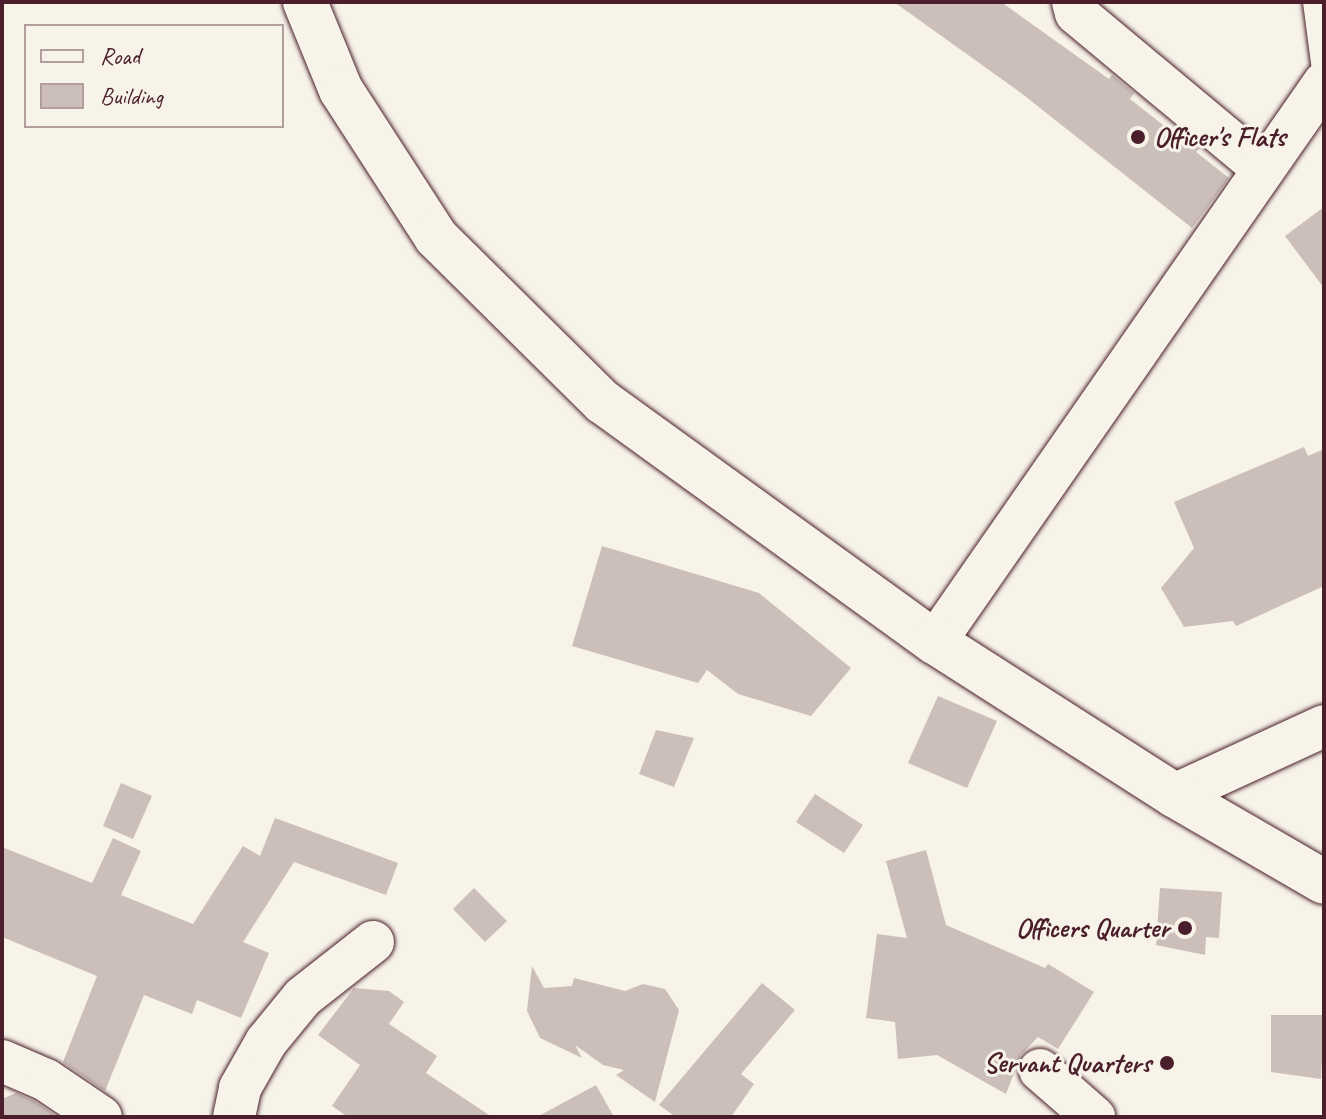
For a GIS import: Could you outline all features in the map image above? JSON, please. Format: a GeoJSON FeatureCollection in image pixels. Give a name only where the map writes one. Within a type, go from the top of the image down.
{"type":"FeatureCollection","features":[{"type":"Feature","properties":{"kind":"main road"},"geometry":{"type":"LineString","coordinates":[[305,2],[341,90],[436,237],[603,402],[935,642],[1174,795],[1324,882]]}},
{"type":"Feature","properties":{"kind":"street"},"geometry":{"type":"LineString","coordinates":[[1073,2],[1076,13],[1262,168]]}},
{"type":"Feature","properties":{"kind":"street"},"geometry":{"type":"LineString","coordinates":[[935,642],[1324,81]]}},
{"type":"Feature","properties":{"kind":"street"},"geometry":{"type":"LineString","coordinates":[[1174,795],[1324,726]]}},
{"type":"Feature","properties":{"kind":"street"},"geometry":{"type":"LineString","coordinates":[[234,1117],[240,1088],[266,1042],[303,997],[373,942]]}},
{"type":"Feature","properties":{"kind":"street"},"geometry":{"type":"LineString","coordinates":[[2,1061],[46,1080],[101,1117]]}},
{"type":"Feature","properties":{"kind":"street"},"geometry":{"type":"LineString","coordinates":[[1040,1070],[1094,1117]]}},
{"type":"Feature","properties":{"kind":"lane"},"geometry":{"type":"LineString","coordinates":[[1314,2],[1324,81]]}},
{"type":"Feature","properties":{"kind":"building","name":"Officer's Flats"},"geometry":{"type":"Polygon","coordinates":[[[894,2],[1001,2],[1109,79],[1112,75],[1134,93],[1130,99],[1172,132],[1176,127],[1200,148],[1196,152],[1229,178],[1192,228],[1021,93],[894,2]]]}},
{"type":"Feature","properties":{"kind":"building","name":"Officer's Flats"},"geometry":{"type":"Polygon","coordinates":[[[1324,207],[1324,288],[1285,236],[1324,207]]]}},
{"type":"Feature","properties":{"kind":"building"},"geometry":{"type":"Polygon","coordinates":[[[1304,447],[1308,456],[1324,449],[1324,586],[1236,626],[1233,621],[1184,627],[1161,588],[1194,548],[1174,502],[1304,447]]]}},
{"type":"Feature","properties":{"kind":"building"},"geometry":{"type":"Polygon","coordinates":[[[602,546],[759,593],[851,668],[811,716],[738,694],[707,670],[698,683],[572,646],[602,546]]]}},
{"type":"Feature","properties":{"kind":"building"},"geometry":{"type":"Polygon","coordinates":[[[938,696],[997,721],[967,788],[908,763],[938,696]]]}},
{"type":"Feature","properties":{"kind":"building"},"geometry":{"type":"Polygon","coordinates":[[[656,730],[694,738],[674,787],[639,774],[656,730]]]}},
{"type":"Feature","properties":{"kind":"building"},"geometry":{"type":"Polygon","coordinates":[[[121,783],[152,796],[133,839],[103,826],[121,783]]]}},
{"type":"Feature","properties":{"kind":"building"},"geometry":{"type":"Polygon","coordinates":[[[815,794],[863,825],[844,853],[796,822],[815,794]]]}},
{"type":"Feature","properties":{"kind":"building"},"geometry":{"type":"Polygon","coordinates":[[[275,818],[398,863],[386,895],[294,862],[243,942],[269,953],[241,1018],[197,1000],[192,1014],[144,995],[105,1091],[63,1062],[97,976],[2,937],[2,847],[92,883],[113,838],[141,851],[121,895],[193,924],[243,846],[260,856],[275,818]]]}},
{"type":"Feature","properties":{"kind":"building"},"geometry":{"type":"Polygon","coordinates":[[[926,850],[946,925],[1045,968],[1048,964],[1094,992],[1058,1049],[1038,1037],[1021,1055],[1006,1094],[937,1055],[898,1059],[895,1022],[866,1018],[877,934],[907,938],[886,861],[926,850]]]}},
{"type":"Feature","properties":{"kind":"building"},"geometry":{"type":"Polygon","coordinates":[[[474,888],[507,921],[485,942],[453,909],[474,888]]]}},
{"type":"Feature","properties":{"kind":"building","name":"Officers Quarter"},"geometry":{"type":"Polygon","coordinates":[[[1160,888],[1222,892],[1219,938],[1206,937],[1205,955],[1156,945],[1160,888]]]}},
{"type":"Feature","properties":{"kind":"building"},"geometry":{"type":"Polygon","coordinates":[[[532,966],[544,988],[572,986],[574,978],[625,991],[643,984],[665,989],[679,1010],[655,1102],[616,1075],[624,1070],[603,1065],[575,1045],[582,1058],[540,1038],[527,1011],[532,966]]]}},
{"type":"Feature","properties":{"kind":"building"},"geometry":{"type":"Polygon","coordinates":[[[762,983],[795,1010],[741,1074],[754,1084],[731,1117],[676,1117],[659,1105],[762,983]]]}},
{"type":"Feature","properties":{"kind":"building"},"geometry":{"type":"Polygon","coordinates":[[[354,988],[389,991],[404,1002],[389,1024],[437,1056],[426,1073],[492,1117],[348,1117],[332,1106],[360,1065],[318,1035],[354,988]]]}},
{"type":"Feature","properties":{"kind":"building"},"geometry":{"type":"Polygon","coordinates":[[[1271,1015],[1324,1015],[1321,1079],[1271,1072],[1271,1015]]]}},
{"type":"Feature","properties":{"kind":"building"},"geometry":{"type":"Polygon","coordinates":[[[596,1085],[614,1117],[537,1117],[596,1085]]]}},
{"type":"Feature","properties":{"kind":"building"},"geometry":{"type":"Polygon","coordinates":[[[16,1093],[58,1117],[2,1117],[2,1099],[16,1093]]]}},
{"type":"Feature","properties":{"kind":"place","name":"Officer's Flats"},"geometry":{"type":"Point","coordinates":[1138,137]}},
{"type":"Feature","properties":{"kind":"place","name":"Officers Quarter"},"geometry":{"type":"Point","coordinates":[1185,928]}},
{"type":"Feature","properties":{"kind":"place","name":"Servant Quarters"},"geometry":{"type":"Point","coordinates":[1167,1063]}}]}
